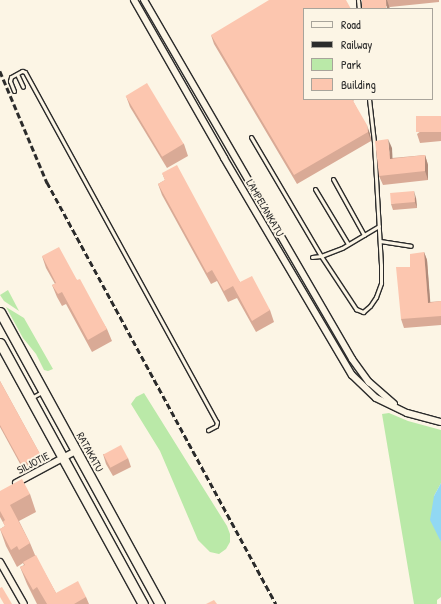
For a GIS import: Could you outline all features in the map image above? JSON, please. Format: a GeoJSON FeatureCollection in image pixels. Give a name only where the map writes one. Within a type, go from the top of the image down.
{"type":"FeatureCollection","features":[{"type":"Feature","properties":{"kind":"main road","name":"RATAKATU"},"geometry":{"type":"LineString","coordinates":[[0,312],[160,604]]}},
{"type":"Feature","properties":{"kind":"main road"},"geometry":{"type":"LineString","coordinates":[[0,343],[143,604]]}},
{"type":"Feature","properties":{"kind":"street","name":"LAMPELANKATU"},"geometry":{"type":"LineString","coordinates":[[134,0],[344,364],[369,393],[419,417],[441,422]]}},
{"type":"Feature","properties":{"kind":"street","name":"LAMPELANKATU"},"geometry":{"type":"LineString","coordinates":[[144,0],[352,358],[369,382],[398,408]]}},
{"type":"Feature","properties":{"kind":"street","name":"SILJOTIE"},"geometry":{"type":"LineString","coordinates":[[12,485],[76,451]]}},
{"type":"Feature","properties":{"kind":"street"},"geometry":{"type":"LineString","coordinates":[[0,562],[24,604]]}},
{"type":"Feature","properties":{"kind":"lane"},"geometry":{"type":"LineString","coordinates":[[14,91],[10,80],[11,77],[22,71],[25,72],[217,422],[216,426],[208,430]]}},
{"type":"Feature","properties":{"kind":"lane"},"geometry":{"type":"LineString","coordinates":[[17,74],[23,87]]}},
{"type":"Feature","properties":{"kind":"lane"},"geometry":{"type":"LineString","coordinates":[[251,137],[321,256],[356,309],[363,312],[373,302],[381,283],[374,142],[369,100]]}},
{"type":"Feature","properties":{"kind":"lane"},"geometry":{"type":"LineString","coordinates":[[333,179],[364,235]]}},
{"type":"Feature","properties":{"kind":"lane"},"geometry":{"type":"LineString","coordinates":[[315,189],[348,244]]}},
{"type":"Feature","properties":{"kind":"lane"},"geometry":{"type":"LineString","coordinates":[[312,257],[321,256],[348,244],[379,226]]}},
{"type":"Feature","properties":{"kind":"lane"},"geometry":{"type":"LineString","coordinates":[[380,241],[411,246]]}},
{"type":"Feature","properties":{"kind":"lane"},"geometry":{"type":"LineString","coordinates":[[30,398],[44,391]]}},
{"type":"Feature","properties":{"kind":"green space"},"geometry":{"type":"Polygon","coordinates":[[[8,290],[19,311],[4,301],[0,295],[8,290]]]}},
{"type":"Feature","properties":{"kind":"green space"},"geometry":{"type":"Polygon","coordinates":[[[6,307],[24,318],[53,369],[48,371],[44,370],[36,354],[23,338],[6,307]]]}},
{"type":"Feature","properties":{"kind":"green space"},"geometry":{"type":"Polygon","coordinates":[[[144,393],[227,526],[230,534],[230,542],[226,549],[219,554],[210,552],[198,540],[160,451],[131,404],[136,397],[144,393]]]}},
{"type":"Feature","properties":{"kind":"green space"},"geometry":{"type":"Polygon","coordinates":[[[389,413],[408,421],[441,430],[441,483],[434,496],[441,542],[441,597],[437,600],[437,604],[414,604],[382,414],[389,413]]]}},
{"type":"Feature","properties":{"kind":"water"},"geometry":{"type":"Polygon","coordinates":[[[441,483],[441,542],[430,520],[434,496],[441,483]]]}},
{"type":"Feature","properties":{"kind":"building"},"geometry":{"type":"Polygon","coordinates":[[[269,0],[346,0],[350,8],[303,8],[303,100],[353,100],[367,125],[368,132],[294,175],[211,35],[269,0]]]}},
{"type":"Feature","properties":{"kind":"building"},"geometry":{"type":"Polygon","coordinates":[[[362,0],[386,0],[386,8],[362,8],[362,0]]]}},
{"type":"Feature","properties":{"kind":"building"},"geometry":{"type":"Polygon","coordinates":[[[147,83],[184,144],[162,157],[126,96],[147,83]]]}},
{"type":"Feature","properties":{"kind":"building"},"geometry":{"type":"Polygon","coordinates":[[[416,116],[441,116],[441,132],[416,132],[416,116]]]}},
{"type":"Feature","properties":{"kind":"building"},"geometry":{"type":"Polygon","coordinates":[[[388,139],[390,159],[425,155],[425,171],[379,176],[375,141],[388,139]]]}},
{"type":"Feature","properties":{"kind":"building"},"geometry":{"type":"Polygon","coordinates":[[[177,165],[240,282],[252,276],[270,310],[252,321],[233,286],[224,291],[212,270],[207,273],[158,184],[165,180],[162,173],[177,165]]]}},
{"type":"Feature","properties":{"kind":"building"},"geometry":{"type":"Polygon","coordinates":[[[414,191],[415,202],[391,204],[390,193],[414,191]]]}},
{"type":"Feature","properties":{"kind":"building"},"geometry":{"type":"Polygon","coordinates":[[[59,247],[77,280],[80,279],[107,329],[88,340],[62,292],[58,294],[52,285],[56,283],[42,256],[59,247]]]}},
{"type":"Feature","properties":{"kind":"building"},"geometry":{"type":"Polygon","coordinates":[[[424,252],[428,303],[441,301],[441,316],[401,319],[396,267],[410,267],[410,254],[424,252]]]}},
{"type":"Feature","properties":{"kind":"building"},"geometry":{"type":"Polygon","coordinates":[[[0,381],[40,454],[22,465],[0,425],[0,381]]]}},
{"type":"Feature","properties":{"kind":"building"},"geometry":{"type":"Polygon","coordinates":[[[121,445],[128,458],[110,468],[103,454],[121,445]]]}},
{"type":"Feature","properties":{"kind":"building"},"geometry":{"type":"Polygon","coordinates":[[[22,479],[30,494],[10,505],[30,543],[19,550],[17,546],[11,550],[0,529],[5,526],[3,522],[5,520],[0,511],[0,491],[22,479]]]}},
{"type":"Feature","properties":{"kind":"building"},"geometry":{"type":"Polygon","coordinates":[[[36,555],[56,593],[78,581],[86,597],[74,604],[47,604],[37,587],[33,590],[20,567],[25,565],[23,562],[36,555]]]}},
{"type":"Feature","properties":{"kind":"building"},"geometry":{"type":"Polygon","coordinates":[[[2,587],[12,604],[4,604],[0,597],[0,588],[2,587]]]}},
{"type":"Feature","properties":{"kind":"building"},"geometry":{"type":"Polygon","coordinates":[[[214,600],[217,604],[206,604],[214,600]]]}},
{"type":"Feature","properties":{"kind":"railway"},"geometry":{"type":"LineString","coordinates":[[0,71],[47,182],[276,604]]}}]}
